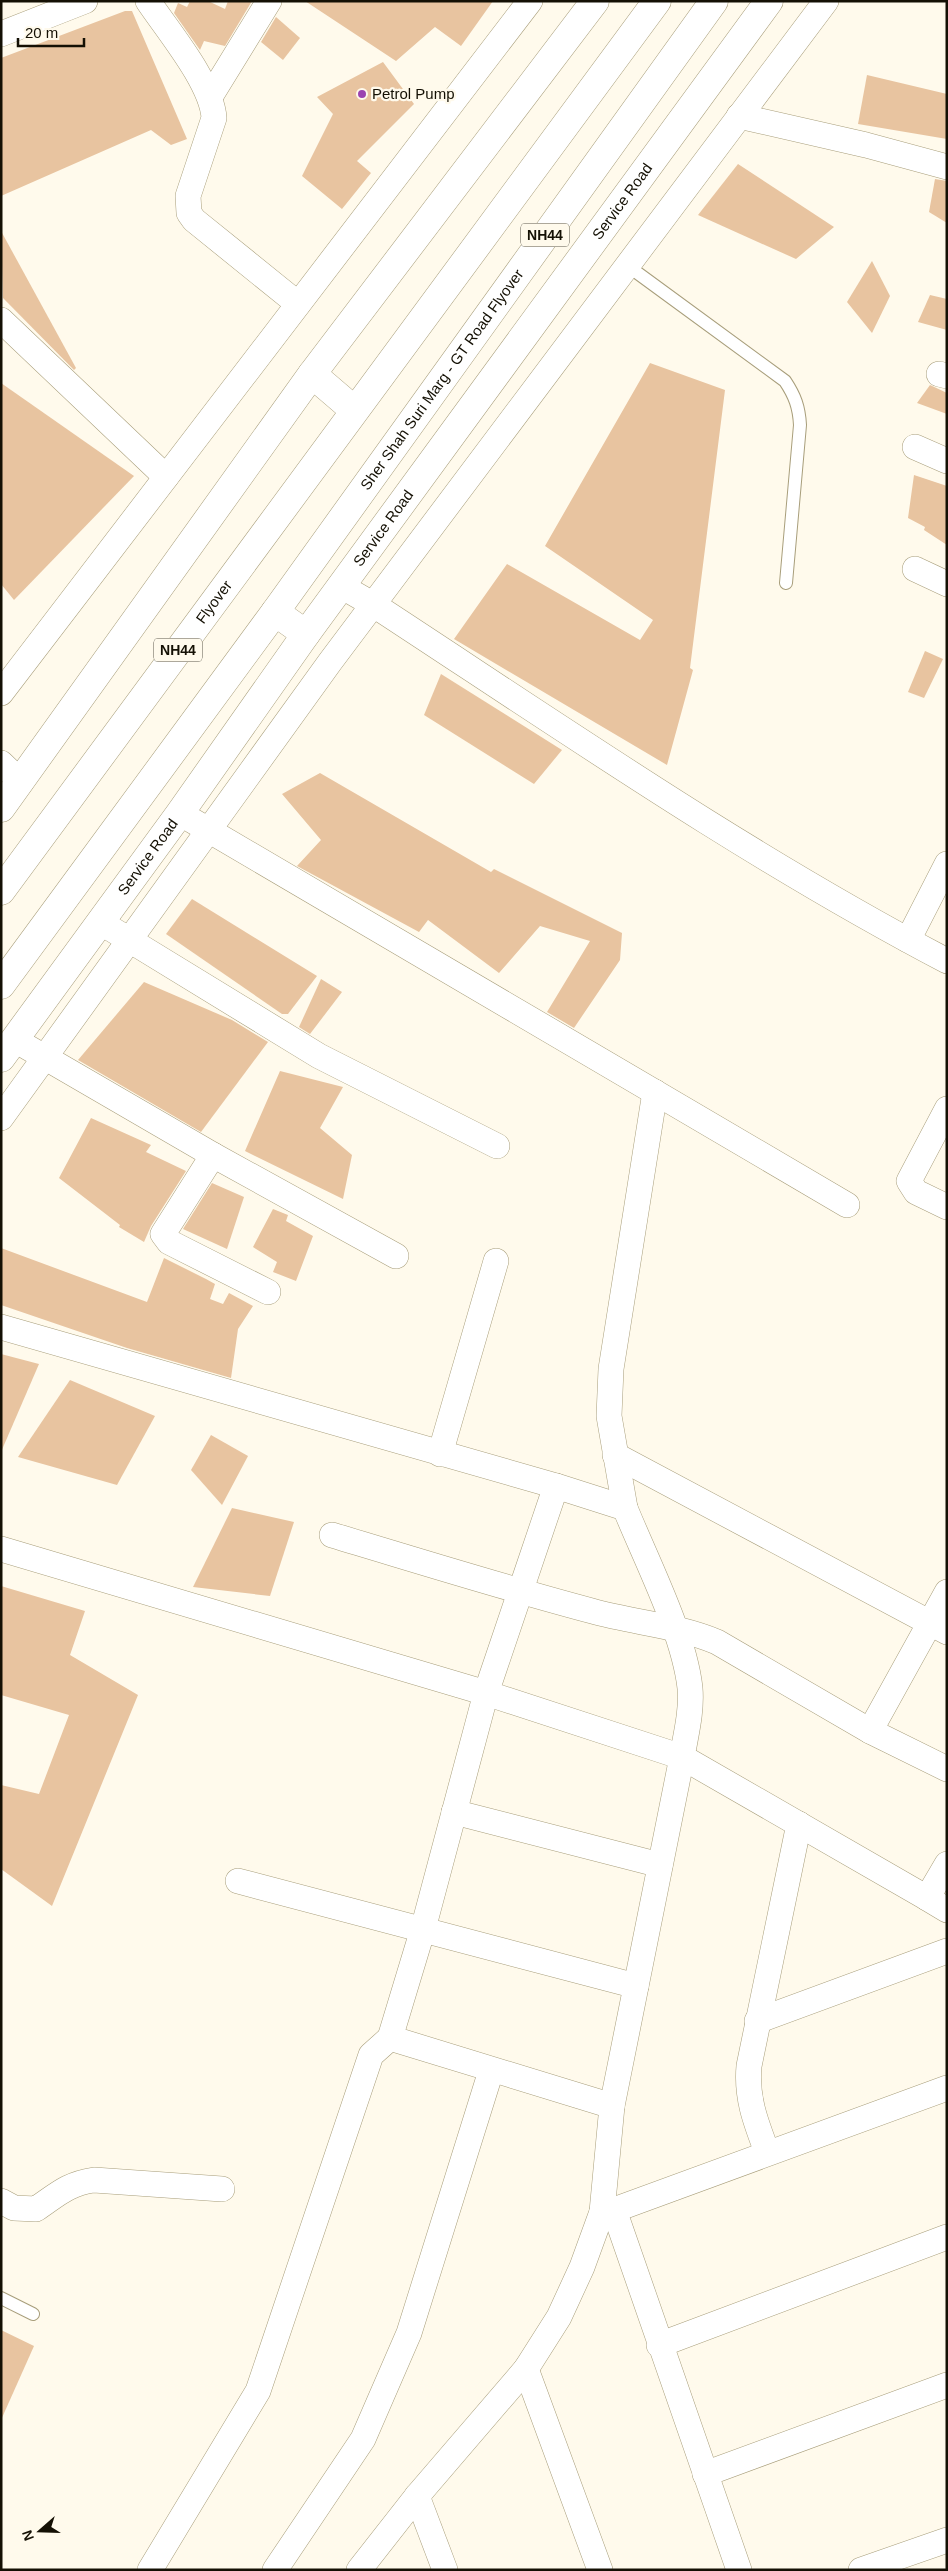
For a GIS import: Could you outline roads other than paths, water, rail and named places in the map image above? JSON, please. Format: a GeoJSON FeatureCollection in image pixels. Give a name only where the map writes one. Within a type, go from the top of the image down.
{"type":"FeatureCollection","features":[{"type":"Feature","properties":{"kind":"main road"},"geometry":{"type":"LineString","coordinates":[[1,808],[312,374],[596,1]]}},
{"type":"Feature","properties":{"kind":"main road","name":"NH44"},"geometry":{"type":"LineString","coordinates":[[354,410],[657,1]]}},
{"type":"Feature","properties":{"kind":"main road","name":"Sher Shah Suri Marg - GT Road Flyover"},"geometry":{"type":"LineString","coordinates":[[275,612],[714,1]]}},
{"type":"Feature","properties":{"kind":"main road","name":"Service Road"},"geometry":{"type":"LineString","coordinates":[[8,1049],[180,813],[306,634],[769,1]]}},
{"type":"Feature","properties":{"kind":"main road"},"geometry":{"type":"LineString","coordinates":[[312,374],[354,410]]}},
{"type":"Feature","properties":{"kind":"main road","name":"Flyover"},"geometry":{"type":"LineString","coordinates":[[1,890],[354,410]]}},
{"type":"Feature","properties":{"kind":"main road"},"geometry":{"type":"LineString","coordinates":[[275,612],[306,634]]}},
{"type":"Feature","properties":{"kind":"main road","name":"NH44"},"geometry":{"type":"LineString","coordinates":[[1,984],[275,612]]}},
{"type":"Feature","properties":{"kind":"street"},"geometry":{"type":"LineString","coordinates":[[1,34],[85,1]]}},
{"type":"Feature","properties":{"kind":"street"},"geometry":{"type":"LineString","coordinates":[[148,1],[210,96],[214,118],[188,196],[189,213],[194,220],[298,304]]}},
{"type":"Feature","properties":{"kind":"street"},"geometry":{"type":"LineString","coordinates":[[210,96],[269,1]]}},
{"type":"Feature","properties":{"kind":"street"},"geometry":{"type":"LineString","coordinates":[[1,693],[530,1]]}},
{"type":"Feature","properties":{"kind":"street"},"geometry":{"type":"LineString","coordinates":[[1,1118],[207,830],[826,1]]}},
{"type":"Feature","properties":{"kind":"street"},"geometry":{"type":"LineString","coordinates":[[739,116],[866,145],[947,167]]}},
{"type":"Feature","properties":{"kind":"street"},"geometry":{"type":"LineString","coordinates":[[1,320],[166,477]]}},
{"type":"Feature","properties":{"kind":"street"},"geometry":{"type":"LineString","coordinates":[[915,446],[947,461]]}},
{"type":"Feature","properties":{"kind":"street"},"geometry":{"type":"LineString","coordinates":[[915,569],[947,584]]}},
{"type":"Feature","properties":{"kind":"street"},"geometry":{"type":"LineString","coordinates":[[341,586],[374,605],[707,823],[947,961]]}},
{"type":"Feature","properties":{"kind":"street"},"geometry":{"type":"LineString","coordinates":[[1,763],[21,782]]}},
{"type":"Feature","properties":{"kind":"street"},"geometry":{"type":"LineString","coordinates":[[180,813],[847,1205]]}},
{"type":"Feature","properties":{"kind":"street"},"geometry":{"type":"LineString","coordinates":[[908,940],[947,864]]}},
{"type":"Feature","properties":{"kind":"street"},"geometry":{"type":"LineString","coordinates":[[100,922],[128,941],[319,1056],[497,1146]]}},
{"type":"Feature","properties":{"kind":"street"},"geometry":{"type":"LineString","coordinates":[[8,1049],[45,1058],[213,1156],[396,1256]]}},
{"type":"Feature","properties":{"kind":"street"},"geometry":{"type":"LineString","coordinates":[[359,2570],[417,2496],[526,2369],[562,2309],[608,2211],[612,2106],[690,1711],[690,1690],[686,1668],[673,1626],[625,1508],[608,1416],[611,1369],[655,1092]]}},
{"type":"Feature","properties":{"kind":"street"},"geometry":{"type":"LineString","coordinates":[[947,1109],[909,1181],[916,1192],[947,1207]]}},
{"type":"Feature","properties":{"kind":"street"},"geometry":{"type":"LineString","coordinates":[[213,1156],[163,1234],[169,1242],[268,1292]]}},
{"type":"Feature","properties":{"kind":"street"},"geometry":{"type":"LineString","coordinates":[[440,1454],[496,1261]]}},
{"type":"Feature","properties":{"kind":"street"},"geometry":{"type":"LineString","coordinates":[[1,1327],[556,1486],[625,1508]]}},
{"type":"Feature","properties":{"kind":"street"},"geometry":{"type":"LineString","coordinates":[[615,1455],[938,1628]]}},
{"type":"Feature","properties":{"kind":"street"},"geometry":{"type":"LineString","coordinates":[[150,2570],[258,2391],[371,2055],[390,2038],[423,1929],[486,1693],[556,1486]]}},
{"type":"Feature","properties":{"kind":"street"},"geometry":{"type":"LineString","coordinates":[[332,1535],[520,1592],[630,1622],[673,1626],[717,1642],[870,1731],[947,1769]]}},
{"type":"Feature","properties":{"kind":"street"},"geometry":{"type":"LineString","coordinates":[[1,1549],[486,1693],[682,1757],[937,1904],[947,1864]]}},
{"type":"Feature","properties":{"kind":"street"},"geometry":{"type":"LineString","coordinates":[[870,1731],[938,1628],[947,1592]]}},
{"type":"Feature","properties":{"kind":"street"},"geometry":{"type":"LineString","coordinates":[[454,1812],[660,1865]]}},
{"type":"Feature","properties":{"kind":"street"},"geometry":{"type":"LineString","coordinates":[[767,2152],[750,2104],[747,2087],[757,2022],[799,1824]]}},
{"type":"Feature","properties":{"kind":"street"},"geometry":{"type":"LineString","coordinates":[[238,1881],[636,1986]]}},
{"type":"Feature","properties":{"kind":"street"},"geometry":{"type":"LineString","coordinates":[[757,2022],[947,1951]]}},
{"type":"Feature","properties":{"kind":"street"},"geometry":{"type":"LineString","coordinates":[[390,2038],[492,2071],[612,2106]]}},
{"type":"Feature","properties":{"kind":"street"},"geometry":{"type":"LineString","coordinates":[[274,2570],[363,2439],[409,2333],[492,2071]]}},
{"type":"Feature","properties":{"kind":"street"},"geometry":{"type":"LineString","coordinates":[[608,2211],[947,2088]]}},
{"type":"Feature","properties":{"kind":"street"},"geometry":{"type":"LineString","coordinates":[[1,2201],[14,2208],[36,2209],[77,2182],[94,2180],[222,2189]]}},
{"type":"Feature","properties":{"kind":"street"},"geometry":{"type":"LineString","coordinates":[[608,2211],[659,2345],[739,2570]]}},
{"type":"Feature","properties":{"kind":"street"},"geometry":{"type":"LineString","coordinates":[[659,2345],[947,2237]]}},
{"type":"Feature","properties":{"kind":"street"},"geometry":{"type":"LineString","coordinates":[[526,2369],[600,2570]]}},
{"type":"Feature","properties":{"kind":"street"},"geometry":{"type":"LineString","coordinates":[[705,2474],[947,2385]]}},
{"type":"Feature","properties":{"kind":"street"},"geometry":{"type":"LineString","coordinates":[[417,2496],[445,2570]]}},
{"type":"Feature","properties":{"kind":"street"},"geometry":{"type":"LineString","coordinates":[[861,2570],[947,2540]]}},
{"type":"Feature","properties":{"kind":"lane"},"geometry":{"type":"LineString","coordinates":[[628,266],[785,381],[794,395],[798,407],[800,425],[786,583]]}},
{"type":"Feature","properties":{"kind":"lane"},"geometry":{"type":"LineString","coordinates":[[1,2298],[33,2314]]}},
{"type":"Feature","properties":{"kind":"place","name":"Petrol Pump"},"geometry":{"type":"Point","coordinates":[362,94]}}]}
